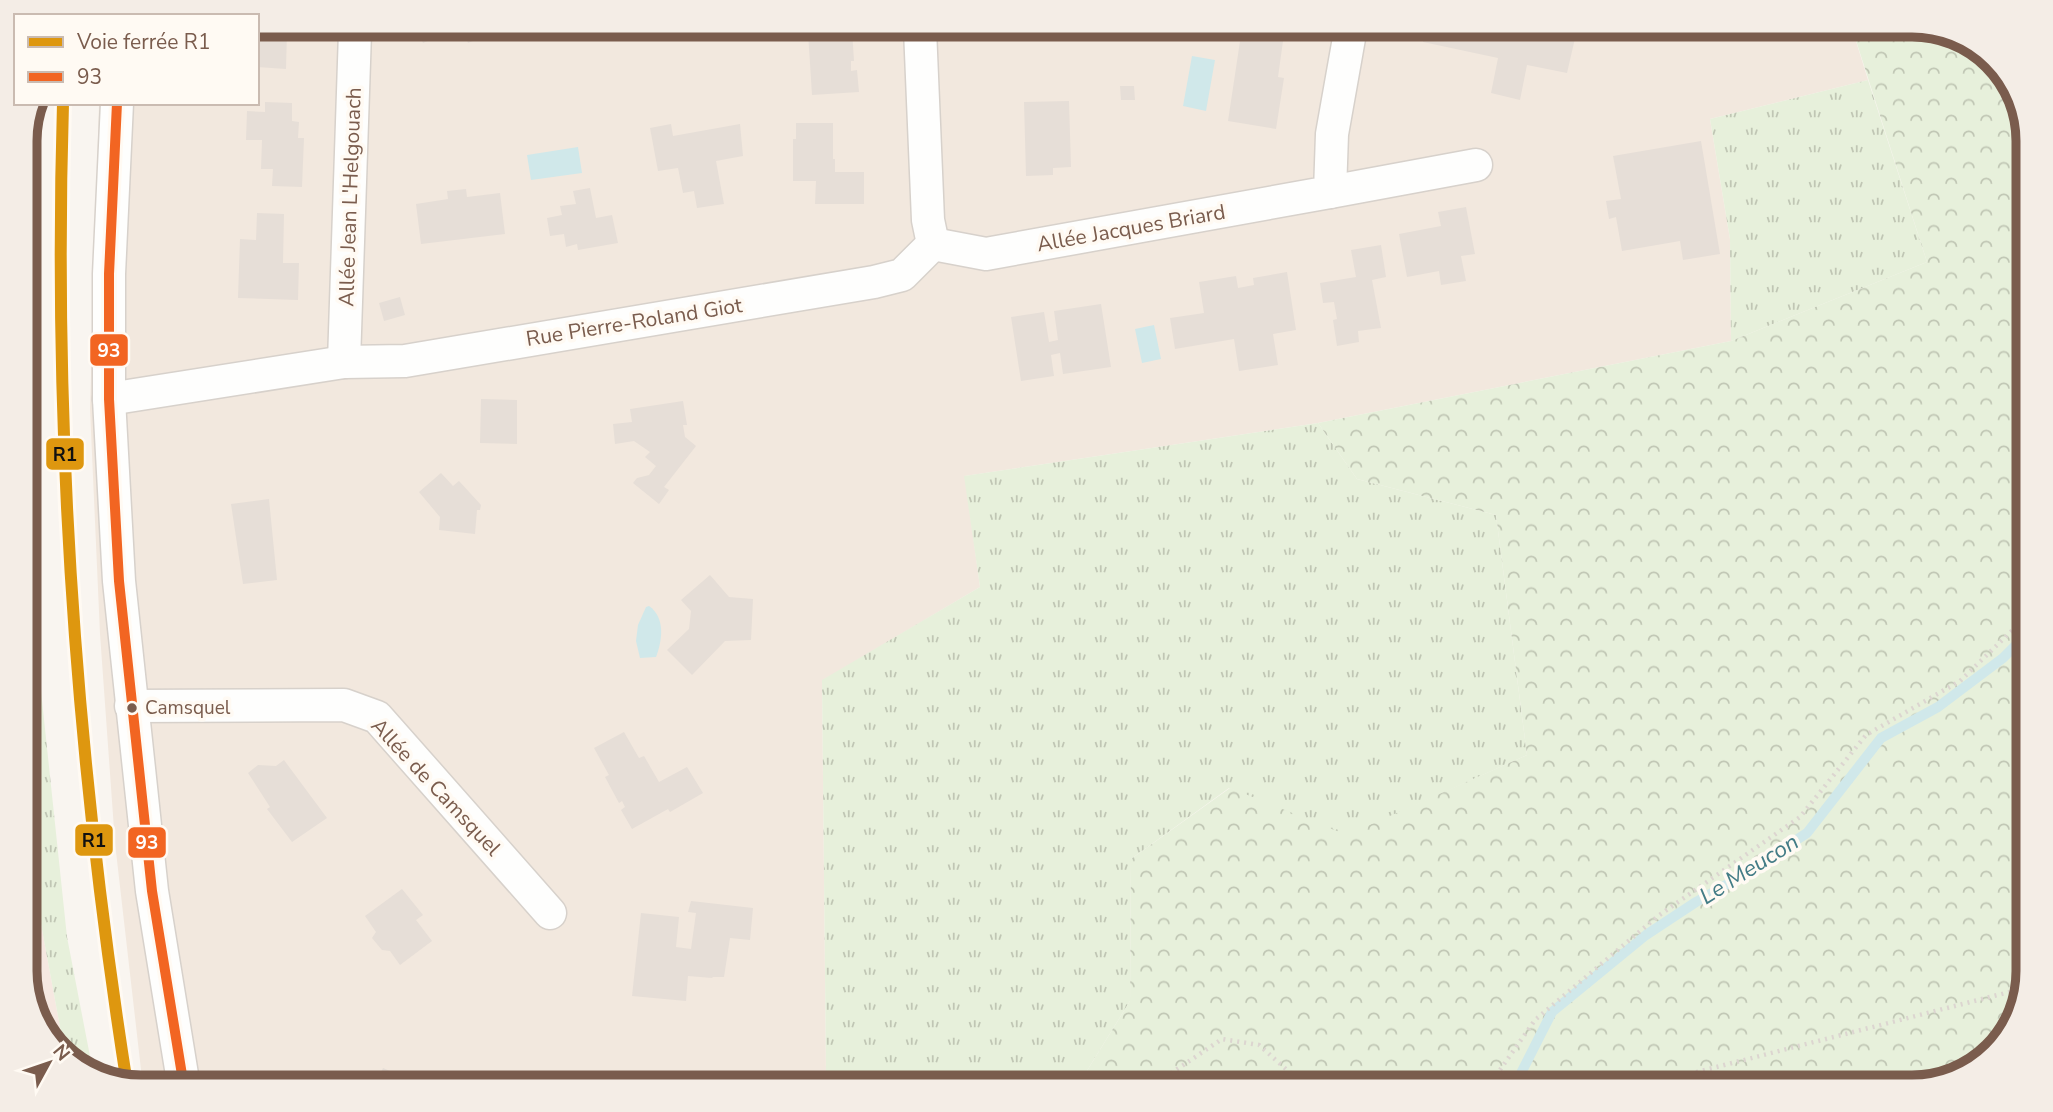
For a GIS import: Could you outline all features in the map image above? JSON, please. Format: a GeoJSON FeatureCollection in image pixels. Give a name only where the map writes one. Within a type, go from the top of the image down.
{"type":"FeatureCollection","features":[{"type":"Feature","properties":{"kind":"street","name":"Allée Jean L'Helgouach"},"geometry":{"type":"LineString","coordinates":[[344,362],[355,37]]}},
{"type":"Feature","properties":{"kind":"street"},"geometry":{"type":"LineString","coordinates":[[920,37],[928,220],[933,244]]}},
{"type":"Feature","properties":{"kind":"street"},"geometry":{"type":"LineString","coordinates":[[1330,192],[1332,134],[1349,37]]}},
{"type":"Feature","properties":{"kind":"street"},"geometry":{"type":"LineString","coordinates":[[117,105],[109,274],[109,399],[119,581],[152,891],[182,1075]]}},
{"type":"Feature","properties":{"kind":"street","name":"Allée Jacques Briard"},"geometry":{"type":"LineString","coordinates":[[933,244],[985,254],[1476,165]]}},
{"type":"Feature","properties":{"kind":"street","name":"Rue Pierre-Roland Giot"},"geometry":{"type":"LineString","coordinates":[[109,399],[344,362],[405,361],[874,282],[902,275],[933,244]]}},
{"type":"Feature","properties":{"kind":"street","name":"Allée de Camsquel"},"geometry":{"type":"LineString","coordinates":[[131,706],[344,705],[377,717],[550,912]]}},
{"type":"Feature","properties":{"kind":"path"},"geometry":{"type":"LineString","coordinates":[[1496,1075],[1535,1020],[1658,916],[1800,817],[1866,734],[1960,681],[2016,627]]}},
{"type":"Feature","properties":{"kind":"path"},"geometry":{"type":"LineString","coordinates":[[1685,1075],[2014,991]]}},
{"type":"Feature","properties":{"kind":"path"},"geometry":{"type":"LineString","coordinates":[[1169,1075],[1222,1040],[1259,1045],[1293,1075]]}},
{"type":"Feature","properties":{"kind":"shaded area"},"geometry":{"type":"Polygon","coordinates":[[[259,37],[1855,37],[1868,80],[1710,119],[1730,239],[1731,341],[1318,423],[965,476],[980,587],[822,681],[826,1072],[835,1075],[142,1075],[115,843],[100,634],[90,409],[99,105],[259,105],[259,37]]]}},
{"type":"Feature","properties":{"kind":"shaded area"},"geometry":{"type":"Polygon","coordinates":[[[37,902],[60,1028],[53,1028],[47,1017],[37,978],[37,902]]]}},
{"type":"Feature","properties":{"kind":"green space"},"geometry":{"type":"Polygon","coordinates":[[[1855,37],[1933,39],[1946,42],[1970,54],[1990,72],[2006,95],[2016,134],[2016,971],[2014,992],[2006,1017],[1981,1049],[1964,1061],[1939,1072],[1912,1075],[1084,1075],[1130,1001],[1131,859],[1230,788],[1347,835],[1527,755],[1496,515],[1357,479],[1318,423],[1731,341],[1927,262],[1855,37]]]}},
{"type":"Feature","properties":{"kind":"green space"},"geometry":{"type":"Polygon","coordinates":[[[1868,80],[1927,262],[1731,341],[1730,239],[1710,119],[1868,80]]]}},
{"type":"Feature","properties":{"kind":"green space"},"geometry":{"type":"Polygon","coordinates":[[[1318,423],[1357,479],[1496,515],[1527,755],[1347,836],[1229,788],[1131,859],[1130,1001],[1084,1075],[835,1075],[826,1072],[822,680],[980,587],[964,476],[1318,423]]]}},
{"type":"Feature","properties":{"kind":"green space"},"geometry":{"type":"Polygon","coordinates":[[[37,653],[67,937],[91,1063],[84,1059],[84,1028],[60,1028],[37,902],[37,653]]]}},
{"type":"Feature","properties":{"kind":"water"},"geometry":{"type":"Polygon","coordinates":[[[1192,56],[1215,60],[1206,111],[1183,106],[1192,56]]]}},
{"type":"Feature","properties":{"kind":"water"},"geometry":{"type":"Polygon","coordinates":[[[578,147],[582,173],[531,180],[527,155],[578,147]]]}},
{"type":"Feature","properties":{"kind":"water"},"geometry":{"type":"Polygon","coordinates":[[[1154,325],[1161,359],[1142,363],[1135,329],[1154,325]]]}},
{"type":"Feature","properties":{"kind":"water"},"geometry":{"type":"Polygon","coordinates":[[[649,606],[660,623],[660,644],[656,657],[640,658],[636,641],[638,625],[649,606]]]}},
{"type":"Feature","properties":{"kind":"building"},"geometry":{"type":"Polygon","coordinates":[[[259,37],[287,37],[286,69],[259,67],[259,37]]]}},
{"type":"Feature","properties":{"kind":"building"},"geometry":{"type":"Polygon","coordinates":[[[420,37],[436,37],[423,43],[420,37]]]}},
{"type":"Feature","properties":{"kind":"building"},"geometry":{"type":"Polygon","coordinates":[[[466,37],[483,37],[468,43],[466,37]]]}},
{"type":"Feature","properties":{"kind":"building"},"geometry":{"type":"Polygon","coordinates":[[[808,37],[852,37],[854,61],[851,61],[851,71],[857,70],[859,92],[812,95],[808,37]]]}},
{"type":"Feature","properties":{"kind":"building"},"geometry":{"type":"Polygon","coordinates":[[[1241,37],[1284,37],[1278,77],[1284,78],[1276,129],[1228,121],[1241,37]]]}},
{"type":"Feature","properties":{"kind":"building"},"geometry":{"type":"Polygon","coordinates":[[[1424,37],[1575,37],[1567,73],[1527,65],[1520,100],[1491,93],[1498,58],[1423,42],[1424,37]]]}},
{"type":"Feature","properties":{"kind":"building"},"geometry":{"type":"Polygon","coordinates":[[[1120,86],[1134,86],[1135,100],[1121,100],[1120,86]]]}},
{"type":"Feature","properties":{"kind":"building"},"geometry":{"type":"Polygon","coordinates":[[[1069,101],[1071,167],[1053,168],[1053,175],[1026,176],[1024,102],[1069,101]]]}},
{"type":"Feature","properties":{"kind":"building"},"geometry":{"type":"Polygon","coordinates":[[[265,102],[292,103],[292,121],[299,122],[298,138],[304,138],[302,187],[272,186],[273,169],[261,169],[262,140],[246,140],[247,111],[265,112],[265,102]]]}},
{"type":"Feature","properties":{"kind":"building"},"geometry":{"type":"Polygon","coordinates":[[[796,123],[833,123],[835,172],[864,172],[864,204],[815,204],[816,181],[793,181],[793,139],[796,139],[796,123]]]}},
{"type":"Feature","properties":{"kind":"building"},"geometry":{"type":"Polygon","coordinates":[[[671,124],[673,136],[740,124],[743,156],[716,161],[724,204],[697,208],[694,191],[683,193],[678,168],[658,171],[650,128],[671,124]]]}},
{"type":"Feature","properties":{"kind":"building"},"geometry":{"type":"Polygon","coordinates":[[[1701,141],[1720,254],[1683,260],[1680,241],[1622,251],[1616,217],[1609,219],[1606,201],[1621,199],[1613,156],[1701,141]]]}},
{"type":"Feature","properties":{"kind":"building"},"geometry":{"type":"Polygon","coordinates":[[[590,188],[596,218],[612,215],[618,243],[578,250],[577,244],[566,247],[564,234],[550,236],[547,218],[562,215],[560,206],[576,204],[573,191],[590,188]]]}},
{"type":"Feature","properties":{"kind":"building"},"geometry":{"type":"Polygon","coordinates":[[[466,189],[467,197],[500,193],[505,234],[421,244],[416,204],[448,199],[447,191],[466,189]]]}},
{"type":"Feature","properties":{"kind":"building"},"geometry":{"type":"Polygon","coordinates":[[[1466,207],[1475,254],[1461,256],[1466,281],[1441,285],[1439,271],[1407,277],[1399,234],[1441,226],[1438,212],[1466,207]]]}},
{"type":"Feature","properties":{"kind":"building"},"geometry":{"type":"Polygon","coordinates":[[[257,213],[284,214],[283,263],[299,263],[298,300],[238,298],[240,239],[256,240],[257,213]]]}},
{"type":"Feature","properties":{"kind":"building"},"geometry":{"type":"Polygon","coordinates":[[[1381,245],[1386,277],[1372,280],[1381,328],[1358,331],[1359,342],[1337,346],[1333,320],[1337,319],[1334,302],[1323,303],[1320,283],[1356,277],[1351,250],[1381,245]]]}},
{"type":"Feature","properties":{"kind":"building"},"geometry":{"type":"Polygon","coordinates":[[[1287,272],[1296,330],[1273,334],[1278,365],[1239,371],[1234,339],[1175,349],[1170,318],[1204,313],[1199,282],[1236,276],[1238,288],[1254,285],[1253,278],[1287,272]]]}},
{"type":"Feature","properties":{"kind":"building"},"geometry":{"type":"Polygon","coordinates":[[[400,297],[405,315],[384,321],[379,303],[400,297]]]}},
{"type":"Feature","properties":{"kind":"building"},"geometry":{"type":"Polygon","coordinates":[[[1101,304],[1111,367],[1063,374],[1060,353],[1051,355],[1054,376],[1021,381],[1011,317],[1044,312],[1049,342],[1058,340],[1054,311],[1101,304]]]}},
{"type":"Feature","properties":{"kind":"building"},"geometry":{"type":"Polygon","coordinates":[[[481,399],[517,400],[517,444],[480,443],[481,399]]]}},
{"type":"Feature","properties":{"kind":"building"},"geometry":{"type":"Polygon","coordinates":[[[683,401],[687,425],[683,425],[685,437],[696,446],[664,487],[669,490],[659,504],[633,483],[637,478],[649,475],[656,466],[645,457],[650,452],[634,441],[615,444],[613,424],[632,422],[630,409],[683,401]]]}},
{"type":"Feature","properties":{"kind":"building"},"geometry":{"type":"Polygon","coordinates":[[[441,473],[453,486],[459,481],[481,505],[480,510],[477,510],[475,534],[439,530],[440,517],[419,492],[441,473]]]}},
{"type":"Feature","properties":{"kind":"building"},"geometry":{"type":"Polygon","coordinates":[[[269,499],[277,580],[243,584],[231,504],[269,499]]]}},
{"type":"Feature","properties":{"kind":"building"},"geometry":{"type":"Polygon","coordinates":[[[710,575],[729,597],[753,599],[751,640],[725,641],[692,675],[667,650],[689,629],[691,611],[681,600],[710,575]]]}},
{"type":"Feature","properties":{"kind":"building"},"geometry":{"type":"Polygon","coordinates":[[[624,732],[639,758],[644,756],[659,782],[687,767],[703,793],[632,829],[621,810],[625,807],[622,801],[619,803],[605,777],[609,775],[594,748],[624,732]]]}},
{"type":"Feature","properties":{"kind":"building"},"geometry":{"type":"Polygon","coordinates":[[[284,760],[327,818],[292,842],[267,809],[270,807],[248,773],[258,765],[276,766],[284,760]]]}},
{"type":"Feature","properties":{"kind":"building"},"geometry":{"type":"Polygon","coordinates":[[[402,889],[423,915],[416,920],[432,941],[400,965],[390,951],[382,950],[372,938],[376,932],[365,916],[402,889]]]}},
{"type":"Feature","properties":{"kind":"building"},"geometry":{"type":"Polygon","coordinates":[[[691,901],[753,908],[750,940],[730,938],[724,977],[688,976],[686,1001],[632,996],[641,913],[679,917],[676,947],[691,949],[696,913],[688,912],[691,901]]]}},
{"type":"Feature","properties":{"kind":"building"},"geometry":{"type":"Polygon","coordinates":[[[383,1068],[399,1075],[380,1075],[383,1068]]]}},
{"type":"Feature","properties":{"kind":"waterway","name":"Le Meucon"},"geometry":{"type":"LineString","coordinates":[[1520,1075],[1552,1012],[1646,935],[1807,833],[1881,738],[1938,707],[2016,645]]}},
{"type":"Feature","properties":{"kind":"rail line","name":"R1"},"geometry":{"type":"LineString","coordinates":[[63,105],[62,350],[72,595],[94,840],[125,1074]]}},
{"type":"Feature","properties":{"kind":"transit line","name":"93"},"geometry":{"type":"LineString","coordinates":[[117,105],[109,274],[109,399],[119,581],[152,891],[182,1075]]}},
{"type":"Feature","properties":{"kind":"place","name":"Camsquel"},"geometry":{"type":"Point","coordinates":[132,708]}}]}
